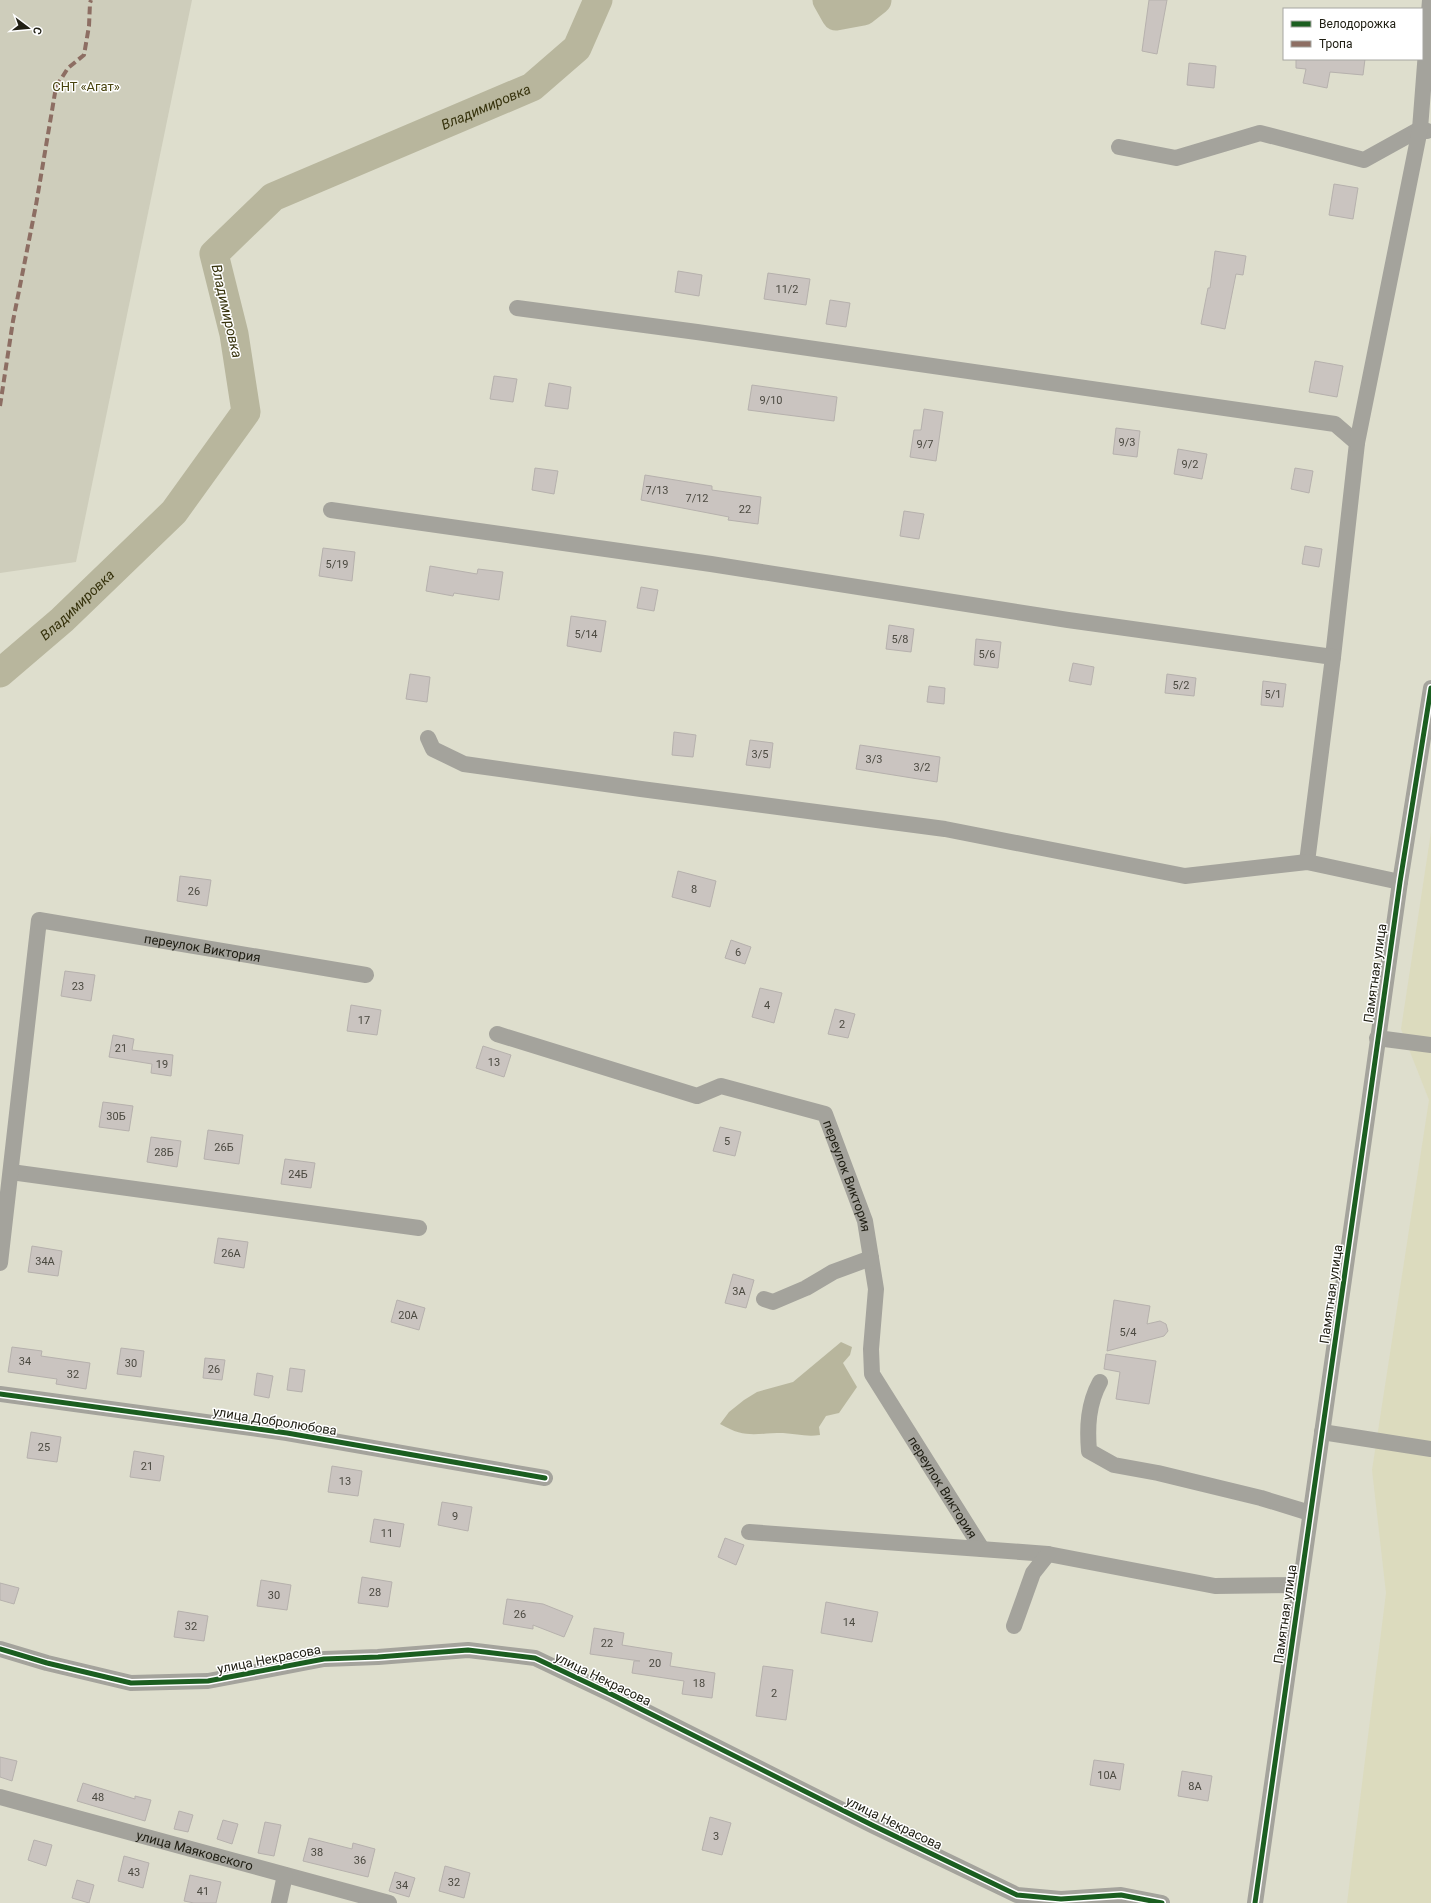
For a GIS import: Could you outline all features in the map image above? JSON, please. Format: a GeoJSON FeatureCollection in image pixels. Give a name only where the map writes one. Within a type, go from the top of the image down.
{"type":"FeatureCollection","features":[{"type":"Feature","properties":{"kind":"street"},"geometry":{"type":"LineString","coordinates":[[1307,862],[1333,657],[1357,443],[1426,130],[1430,0]]}},
{"type":"Feature","properties":{"kind":"street"},"geometry":{"type":"LineString","coordinates":[[1119,147],[1176,158],[1260,133],[1364,160],[1426,130]]}},
{"type":"Feature","properties":{"kind":"street"},"geometry":{"type":"LineString","coordinates":[[517,308],[705,333],[1335,424],[1357,443]]}},
{"type":"Feature","properties":{"kind":"street"},"geometry":{"type":"LineString","coordinates":[[331,510],[711,564],[1068,620],[1333,657]]}},
{"type":"Feature","properties":{"kind":"street","name":"Памятная улица"},"geometry":{"type":"LineString","coordinates":[[1255,1903],[1368,1111],[1377,1038],[1431,689]]}},
{"type":"Feature","properties":{"kind":"street"},"geometry":{"type":"LineString","coordinates":[[428,738],[433,749],[464,764],[641,789],[945,828],[1185,876],[1307,862],[1400,882]]}},
{"type":"Feature","properties":{"kind":"street","name":"переулок Виктория"},"geometry":{"type":"LineString","coordinates":[[10,1172],[39,920],[366,975]]}},
{"type":"Feature","properties":{"kind":"street","name":"переулок Виктория"},"geometry":{"type":"LineString","coordinates":[[497,1034],[697,1096],[721,1086],[825,1114],[865,1221],[876,1289],[871,1349],[872,1374],[982,1549]]}},
{"type":"Feature","properties":{"kind":"street"},"geometry":{"type":"LineString","coordinates":[[1377,1038],[1431,1045]]}},
{"type":"Feature","properties":{"kind":"street"},"geometry":{"type":"LineString","coordinates":[[0,1263],[10,1172],[419,1228]]}},
{"type":"Feature","properties":{"kind":"street"},"geometry":{"type":"LineString","coordinates":[[764,1300],[773,1302],[806,1288],[833,1272],[871,1258]]}},
{"type":"Feature","properties":{"kind":"street"},"geometry":{"type":"LineString","coordinates":[[1100,1382],[1093,1394],[1087,1425],[1089,1452],[1114,1465],[1158,1473],[1261,1498],[1310,1513]]}},
{"type":"Feature","properties":{"kind":"street","name":"улица Добролюбова"},"geometry":{"type":"LineString","coordinates":[[0,1394],[287,1434],[545,1478]]}},
{"type":"Feature","properties":{"kind":"street"},"geometry":{"type":"LineString","coordinates":[[1322,1432],[1431,1449]]}},
{"type":"Feature","properties":{"kind":"street"},"geometry":{"type":"LineString","coordinates":[[749,1532],[1048,1554],[1215,1586],[1300,1585]]}},
{"type":"Feature","properties":{"kind":"street"},"geometry":{"type":"LineString","coordinates":[[1014,1626],[1033,1574],[1048,1554]]}},
{"type":"Feature","properties":{"kind":"street","name":"улица Некрасова"},"geometry":{"type":"LineString","coordinates":[[0,1649],[47,1663],[130,1683],[208,1681],[324,1659],[378,1657],[468,1650],[535,1658],[613,1695],[872,1825],[1017,1894],[1061,1899],[1121,1895],[1162,1903]]}},
{"type":"Feature","properties":{"kind":"street","name":"улица Маяковского"},"geometry":{"type":"LineString","coordinates":[[0,1797],[389,1903]]}},
{"type":"Feature","properties":{"kind":"street"},"geometry":{"type":"LineString","coordinates":[[279,1903],[285,1875]]}},
{"type":"Feature","properties":{"kind":"shaded area"},"geometry":{"type":"Polygon","coordinates":[[[1431,832],[1431,1903],[1347,1903],[1386,1593],[1372,1470],[1429,1100],[1401,1029],[1431,832]]]}},
{"type":"Feature","properties":{"kind":"shaded area"},"geometry":{"type":"Polygon","coordinates":[[[841,1342],[852,1347],[850,1355],[843,1363],[857,1387],[839,1413],[826,1416],[819,1427],[820,1435],[806,1436],[783,1433],[751,1434],[737,1432],[720,1424],[729,1412],[744,1400],[757,1392],[793,1382],[841,1342]]]}},
{"type":"Feature","properties":{"kind":"green space","name":"СНТ «Агат»"},"geometry":{"type":"Polygon","coordinates":[[[0,0],[192,0],[76,562],[0,573],[0,0]]]}},
{"type":"Feature","properties":{"kind":"building"},"geometry":{"type":"Polygon","coordinates":[[[1149,0],[1167,0],[1157,54],[1142,51],[1149,0]]]}},
{"type":"Feature","properties":{"kind":"building"},"geometry":{"type":"Polygon","coordinates":[[[1296,60],[1365,60],[1363,75],[1330,72],[1327,88],[1303,83],[1306,69],[1296,68],[1296,60]]]}},
{"type":"Feature","properties":{"kind":"building"},"geometry":{"type":"Polygon","coordinates":[[[1189,63],[1216,66],[1214,88],[1187,85],[1189,63]]]}},
{"type":"Feature","properties":{"kind":"building"},"geometry":{"type":"Polygon","coordinates":[[[1334,184],[1358,188],[1353,219],[1329,215],[1334,184]]]}},
{"type":"Feature","properties":{"kind":"building"},"geometry":{"type":"Polygon","coordinates":[[[1215,251],[1246,256],[1243,275],[1236,274],[1225,329],[1201,324],[1208,288],[1210,288],[1215,251]]]}},
{"type":"Feature","properties":{"kind":"building"},"geometry":{"type":"Polygon","coordinates":[[[678,271],[702,275],[699,296],[675,292],[678,271]]]}},
{"type":"Feature","properties":{"kind":"building"},"geometry":{"type":"Polygon","coordinates":[[[768,273],[810,279],[806,305],[764,299],[768,273]]]}},
{"type":"Feature","properties":{"kind":"building"},"geometry":{"type":"Polygon","coordinates":[[[830,300],[850,303],[846,327],[826,324],[830,300]]]}},
{"type":"Feature","properties":{"kind":"building"},"geometry":{"type":"Polygon","coordinates":[[[1315,361],[1343,366],[1337,397],[1309,392],[1315,361]]]}},
{"type":"Feature","properties":{"kind":"building"},"geometry":{"type":"Polygon","coordinates":[[[494,376],[517,379],[513,402],[490,399],[494,376]]]}},
{"type":"Feature","properties":{"kind":"building"},"geometry":{"type":"Polygon","coordinates":[[[549,383],[571,387],[568,409],[545,406],[549,383]]]}},
{"type":"Feature","properties":{"kind":"building"},"geometry":{"type":"Polygon","coordinates":[[[752,385],[837,397],[834,421],[748,410],[752,385]]]}},
{"type":"Feature","properties":{"kind":"building"},"geometry":{"type":"Polygon","coordinates":[[[924,409],[943,412],[936,461],[910,457],[914,430],[921,430],[924,409]]]}},
{"type":"Feature","properties":{"kind":"building"},"geometry":{"type":"Polygon","coordinates":[[[1116,428],[1140,431],[1137,457],[1113,454],[1116,428]]]}},
{"type":"Feature","properties":{"kind":"building"},"geometry":{"type":"Polygon","coordinates":[[[1178,449],[1207,454],[1202,479],[1174,474],[1178,449]]]}},
{"type":"Feature","properties":{"kind":"building"},"geometry":{"type":"Polygon","coordinates":[[[535,468],[558,471],[554,494],[532,490],[535,468]]]}},
{"type":"Feature","properties":{"kind":"building"},"geometry":{"type":"Polygon","coordinates":[[[1295,468],[1313,471],[1309,493],[1291,489],[1295,468]]]}},
{"type":"Feature","properties":{"kind":"building"},"geometry":{"type":"Polygon","coordinates":[[[645,475],[712,486],[712,490],[761,497],[758,524],[728,520],[729,517],[641,500],[645,475]]]}},
{"type":"Feature","properties":{"kind":"building"},"geometry":{"type":"Polygon","coordinates":[[[904,511],[924,514],[919,539],[900,536],[904,511]]]}},
{"type":"Feature","properties":{"kind":"building"},"geometry":{"type":"Polygon","coordinates":[[[1305,546],[1322,549],[1319,567],[1302,564],[1305,546]]]}},
{"type":"Feature","properties":{"kind":"building"},"geometry":{"type":"Polygon","coordinates":[[[323,548],[355,552],[352,581],[319,576],[323,548]]]}},
{"type":"Feature","properties":{"kind":"building"},"geometry":{"type":"Polygon","coordinates":[[[430,566],[477,574],[478,569],[503,572],[499,600],[454,593],[453,596],[426,591],[430,566]]]}},
{"type":"Feature","properties":{"kind":"building"},"geometry":{"type":"Polygon","coordinates":[[[641,587],[658,590],[654,611],[637,608],[641,587]]]}},
{"type":"Feature","properties":{"kind":"building"},"geometry":{"type":"Polygon","coordinates":[[[571,616],[606,621],[601,652],[567,646],[571,616]]]}},
{"type":"Feature","properties":{"kind":"building"},"geometry":{"type":"Polygon","coordinates":[[[889,625],[914,629],[911,652],[886,649],[889,625]]]}},
{"type":"Feature","properties":{"kind":"building"},"geometry":{"type":"Polygon","coordinates":[[[976,639],[1001,642],[998,668],[974,665],[976,639]]]}},
{"type":"Feature","properties":{"kind":"building"},"geometry":{"type":"Polygon","coordinates":[[[1073,663],[1094,667],[1091,685],[1069,681],[1073,663]]]}},
{"type":"Feature","properties":{"kind":"building"},"geometry":{"type":"Polygon","coordinates":[[[410,674],[430,677],[427,702],[406,699],[410,674]]]}},
{"type":"Feature","properties":{"kind":"building"},"geometry":{"type":"Polygon","coordinates":[[[1167,674],[1196,678],[1194,696],[1165,693],[1167,674]]]}},
{"type":"Feature","properties":{"kind":"building"},"geometry":{"type":"Polygon","coordinates":[[[1263,681],[1286,684],[1283,707],[1261,705],[1263,681]]]}},
{"type":"Feature","properties":{"kind":"building"},"geometry":{"type":"Polygon","coordinates":[[[929,686],[945,688],[944,704],[927,702],[929,686]]]}},
{"type":"Feature","properties":{"kind":"building"},"geometry":{"type":"Polygon","coordinates":[[[674,732],[696,735],[693,757],[672,755],[674,732]]]}},
{"type":"Feature","properties":{"kind":"building"},"geometry":{"type":"Polygon","coordinates":[[[750,740],[773,743],[770,768],[746,765],[750,740]]]}},
{"type":"Feature","properties":{"kind":"building"},"geometry":{"type":"Polygon","coordinates":[[[860,745],[940,757],[937,782],[856,769],[860,745]]]}},
{"type":"Feature","properties":{"kind":"building"},"geometry":{"type":"Polygon","coordinates":[[[678,871],[716,881],[710,907],[672,897],[678,871]]]}},
{"type":"Feature","properties":{"kind":"building"},"geometry":{"type":"Polygon","coordinates":[[[180,876],[211,880],[207,906],[177,901],[180,876]]]}},
{"type":"Feature","properties":{"kind":"building"},"geometry":{"type":"Polygon","coordinates":[[[731,940],[751,947],[745,964],[725,958],[731,940]]]}},
{"type":"Feature","properties":{"kind":"building"},"geometry":{"type":"Polygon","coordinates":[[[65,971],[95,975],[91,1001],[61,996],[65,971]]]}},
{"type":"Feature","properties":{"kind":"building"},"geometry":{"type":"Polygon","coordinates":[[[760,988],[782,993],[774,1023],[752,1017],[760,988]]]}},
{"type":"Feature","properties":{"kind":"building"},"geometry":{"type":"Polygon","coordinates":[[[351,1005],[381,1010],[377,1035],[347,1031],[351,1005]]]}},
{"type":"Feature","properties":{"kind":"building"},"geometry":{"type":"Polygon","coordinates":[[[835,1009],[855,1014],[848,1038],[828,1034],[835,1009]]]}},
{"type":"Feature","properties":{"kind":"building"},"geometry":{"type":"Polygon","coordinates":[[[113,1035],[134,1039],[132,1050],[173,1055],[171,1076],[151,1073],[152,1064],[109,1057],[113,1035]]]}},
{"type":"Feature","properties":{"kind":"building"},"geometry":{"type":"Polygon","coordinates":[[[483,1046],[511,1055],[504,1077],[476,1068],[483,1046]]]}},
{"type":"Feature","properties":{"kind":"building"},"geometry":{"type":"Polygon","coordinates":[[[103,1102],[133,1106],[129,1131],[99,1127],[103,1102]]]}},
{"type":"Feature","properties":{"kind":"building"},"geometry":{"type":"Polygon","coordinates":[[[720,1127],[741,1132],[735,1156],[713,1151],[720,1127]]]}},
{"type":"Feature","properties":{"kind":"building"},"geometry":{"type":"Polygon","coordinates":[[[208,1130],[243,1135],[239,1164],[204,1159],[208,1130]]]}},
{"type":"Feature","properties":{"kind":"building"},"geometry":{"type":"Polygon","coordinates":[[[151,1137],[181,1141],[177,1167],[147,1162],[151,1137]]]}},
{"type":"Feature","properties":{"kind":"building"},"geometry":{"type":"Polygon","coordinates":[[[285,1159],[315,1163],[311,1188],[281,1184],[285,1159]]]}},
{"type":"Feature","properties":{"kind":"building"},"geometry":{"type":"Polygon","coordinates":[[[218,1238],[248,1242],[244,1268],[214,1263],[218,1238]]]}},
{"type":"Feature","properties":{"kind":"building"},"geometry":{"type":"Polygon","coordinates":[[[32,1246],[62,1251],[58,1276],[28,1272],[32,1246]]]}},
{"type":"Feature","properties":{"kind":"building"},"geometry":{"type":"Polygon","coordinates":[[[733,1274],[754,1280],[746,1308],[725,1303],[733,1274]]]}},
{"type":"Feature","properties":{"kind":"building"},"geometry":{"type":"Polygon","coordinates":[[[397,1300],[425,1308],[419,1330],[391,1322],[397,1300]]]}},
{"type":"Feature","properties":{"kind":"building"},"geometry":{"type":"Polygon","coordinates":[[[1114,1300],[1150,1306],[1147,1324],[1160,1321],[1166,1324],[1168,1331],[1164,1336],[1107,1351],[1114,1300]]]}},
{"type":"Feature","properties":{"kind":"building"},"geometry":{"type":"Polygon","coordinates":[[[12,1347],[42,1351],[41,1356],[90,1363],[86,1389],[56,1384],[57,1379],[8,1372],[12,1347]]]}},
{"type":"Feature","properties":{"kind":"building"},"geometry":{"type":"Polygon","coordinates":[[[121,1348],[144,1351],[141,1377],[117,1374],[121,1348]]]}},
{"type":"Feature","properties":{"kind":"building"},"geometry":{"type":"Polygon","coordinates":[[[1106,1354],[1156,1361],[1149,1404],[1116,1399],[1120,1372],[1104,1369],[1106,1354]]]}},
{"type":"Feature","properties":{"kind":"building"},"geometry":{"type":"Polygon","coordinates":[[[205,1358],[225,1360],[222,1380],[203,1378],[205,1358]]]}},
{"type":"Feature","properties":{"kind":"building"},"geometry":{"type":"Polygon","coordinates":[[[290,1368],[305,1370],[302,1392],[287,1390],[290,1368]]]}},
{"type":"Feature","properties":{"kind":"building"},"geometry":{"type":"Polygon","coordinates":[[[257,1373],[273,1376],[269,1398],[254,1395],[257,1373]]]}},
{"type":"Feature","properties":{"kind":"building"},"geometry":{"type":"Polygon","coordinates":[[[31,1432],[61,1437],[57,1462],[27,1458],[31,1432]]]}},
{"type":"Feature","properties":{"kind":"building"},"geometry":{"type":"Polygon","coordinates":[[[134,1451],[164,1456],[160,1481],[130,1477],[134,1451]]]}},
{"type":"Feature","properties":{"kind":"building"},"geometry":{"type":"Polygon","coordinates":[[[332,1466],[362,1471],[358,1496],[328,1492],[332,1466]]]}},
{"type":"Feature","properties":{"kind":"building"},"geometry":{"type":"Polygon","coordinates":[[[442,1502],[472,1507],[468,1531],[438,1525],[442,1502]]]}},
{"type":"Feature","properties":{"kind":"building"},"geometry":{"type":"Polygon","coordinates":[[[374,1519],[404,1524],[400,1547],[370,1542],[374,1519]]]}},
{"type":"Feature","properties":{"kind":"building"},"geometry":{"type":"Polygon","coordinates":[[[725,1538],[744,1545],[736,1565],[718,1557],[725,1538]]]}},
{"type":"Feature","properties":{"kind":"building"},"geometry":{"type":"Polygon","coordinates":[[[362,1577],[392,1582],[388,1607],[358,1603],[362,1577]]]}},
{"type":"Feature","properties":{"kind":"building"},"geometry":{"type":"Polygon","coordinates":[[[261,1580],[291,1585],[287,1610],[257,1606],[261,1580]]]}},
{"type":"Feature","properties":{"kind":"building"},"geometry":{"type":"Polygon","coordinates":[[[0,1583],[19,1588],[14,1604],[0,1600],[0,1583]]]}},
{"type":"Feature","properties":{"kind":"building"},"geometry":{"type":"Polygon","coordinates":[[[507,1599],[543,1604],[573,1616],[564,1637],[533,1625],[533,1629],[503,1624],[507,1599]]]}},
{"type":"Feature","properties":{"kind":"building"},"geometry":{"type":"Polygon","coordinates":[[[826,1602],[878,1612],[872,1642],[821,1633],[826,1602]]]}},
{"type":"Feature","properties":{"kind":"building"},"geometry":{"type":"Polygon","coordinates":[[[178,1611],[208,1616],[204,1641],[174,1637],[178,1611]]]}},
{"type":"Feature","properties":{"kind":"building"},"geometry":{"type":"Polygon","coordinates":[[[594,1628],[624,1633],[622,1645],[672,1653],[670,1666],[715,1673],[712,1698],[682,1694],[684,1681],[632,1673],[634,1661],[640,1661],[590,1654],[594,1628]]]}},
{"type":"Feature","properties":{"kind":"building"},"geometry":{"type":"Polygon","coordinates":[[[763,1666],[793,1670],[786,1720],[756,1716],[763,1666]]]}},
{"type":"Feature","properties":{"kind":"building"},"geometry":{"type":"Polygon","coordinates":[[[0,1757],[17,1761],[12,1781],[0,1777],[0,1757]]]}},
{"type":"Feature","properties":{"kind":"building"},"geometry":{"type":"Polygon","coordinates":[[[1094,1760],[1124,1764],[1120,1790],[1090,1785],[1094,1760]]]}},
{"type":"Feature","properties":{"kind":"building"},"geometry":{"type":"Polygon","coordinates":[[[1182,1771],[1212,1776],[1208,1801],[1178,1796],[1182,1771]]]}},
{"type":"Feature","properties":{"kind":"building"},"geometry":{"type":"Polygon","coordinates":[[[83,1783],[135,1799],[135,1796],[151,1800],[145,1821],[77,1801],[83,1783]]]}},
{"type":"Feature","properties":{"kind":"building"},"geometry":{"type":"Polygon","coordinates":[[[179,1811],[193,1815],[188,1832],[174,1829],[179,1811]]]}},
{"type":"Feature","properties":{"kind":"building"},"geometry":{"type":"Polygon","coordinates":[[[710,1817],[731,1823],[722,1855],[702,1850],[710,1817]]]}},
{"type":"Feature","properties":{"kind":"building"},"geometry":{"type":"Polygon","coordinates":[[[223,1820],[238,1824],[232,1844],[217,1839],[223,1820]]]}},
{"type":"Feature","properties":{"kind":"building"},"geometry":{"type":"Polygon","coordinates":[[[265,1822],[281,1825],[274,1856],[258,1853],[265,1822]]]}},
{"type":"Feature","properties":{"kind":"building"},"geometry":{"type":"Polygon","coordinates":[[[309,1838],[352,1849],[353,1843],[375,1849],[368,1877],[303,1861],[309,1838]]]}},
{"type":"Feature","properties":{"kind":"building"},"geometry":{"type":"Polygon","coordinates":[[[34,1840],[52,1845],[46,1866],[28,1860],[34,1840]]]}},
{"type":"Feature","properties":{"kind":"building"},"geometry":{"type":"Polygon","coordinates":[[[124,1856],[149,1863],[143,1888],[118,1881],[124,1856]]]}},
{"type":"Feature","properties":{"kind":"building"},"geometry":{"type":"Polygon","coordinates":[[[445,1866],[470,1873],[464,1898],[439,1891],[445,1866]]]}},
{"type":"Feature","properties":{"kind":"building"},"geometry":{"type":"Polygon","coordinates":[[[395,1872],[415,1878],[409,1897],[389,1891],[395,1872]]]}},
{"type":"Feature","properties":{"kind":"building"},"geometry":{"type":"Polygon","coordinates":[[[190,1875],[221,1882],[216,1903],[194,1903],[184,1901],[190,1875]]]}},
{"type":"Feature","properties":{"kind":"building"},"geometry":{"type":"Polygon","coordinates":[[[77,1880],[94,1885],[89,1903],[72,1898],[77,1880]]]}},
{"type":"Feature","properties":{"kind":"waterway","name":"Владимировка"},"geometry":{"type":"LineString","coordinates":[[0,673],[62,620],[174,512],[246,412],[234,334],[214,254],[273,197],[532,87],[577,48],[598,0]]}},
{"type":"Feature","properties":{"kind":"waterway","name":"Владимировка"},"geometry":{"type":"LineString","coordinates":[[827,0],[836,16],[863,11],[877,0]]}},
{"type":"Feature","properties":{"kind":"marked path"},"geometry":{"type":"LineString","coordinates":[[0,406],[13,321],[36,205],[56,87],[68,68],[84,55],[89,26],[91,0]]}},
{"type":"Feature","properties":{"kind":"cycle path"},"geometry":{"type":"LineString","coordinates":[[1255,1903],[1400,882],[1431,688]]}},
{"type":"Feature","properties":{"kind":"cycle path"},"geometry":{"type":"LineString","coordinates":[[0,1394],[287,1433],[545,1478]]}},
{"type":"Feature","properties":{"kind":"cycle path"},"geometry":{"type":"LineString","coordinates":[[0,1649],[47,1663],[131,1683],[208,1681],[324,1659],[378,1657],[468,1650],[535,1658],[613,1695],[872,1825],[1017,1895],[1061,1899],[1121,1895],[1162,1903]]}}]}
